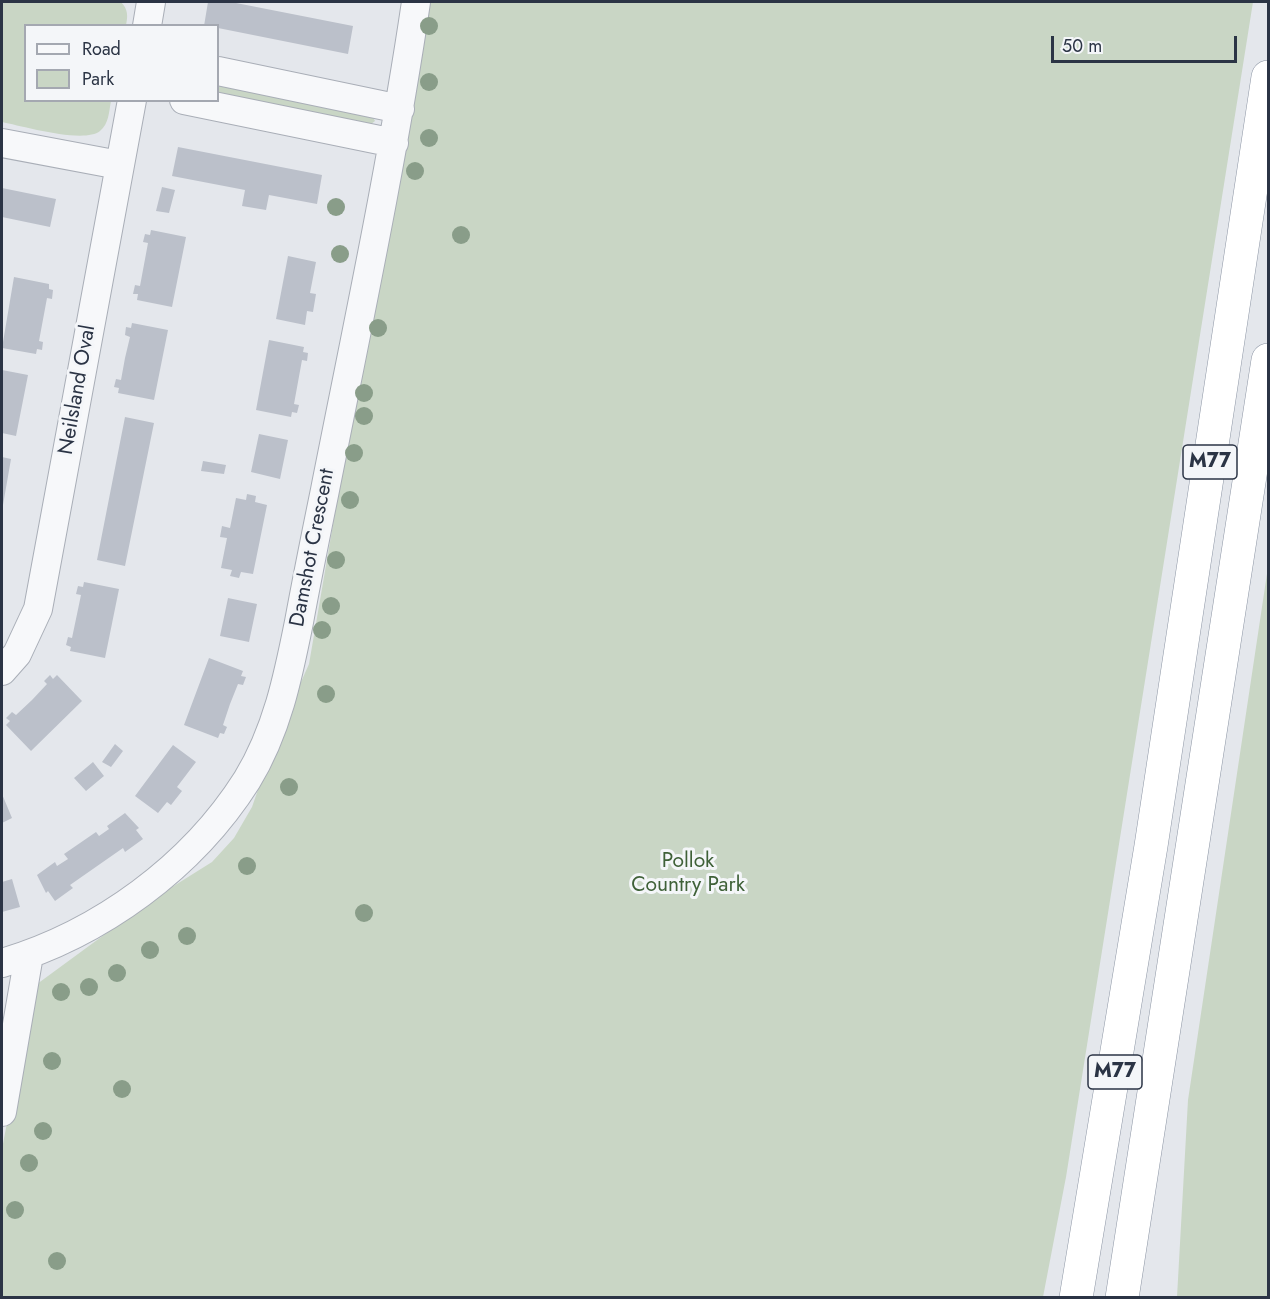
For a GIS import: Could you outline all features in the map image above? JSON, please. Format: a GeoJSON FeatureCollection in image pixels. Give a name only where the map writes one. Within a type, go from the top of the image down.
{"type":"FeatureCollection","features":[{"type":"Feature","properties":{"kind":"highway","name":"M77"},"geometry":{"type":"LineString","coordinates":[[1076,1298],[1151,846],[1269,77]]}},
{"type":"Feature","properties":{"kind":"highway","name":"M77"},"geometry":{"type":"LineString","coordinates":[[1122,1298],[1269,360]]}},
{"type":"Feature","properties":{"kind":"highway"},"geometry":{"type":"LineString","coordinates":[[1140,1298],[1158,1067]]}},
{"type":"Feature","properties":{"kind":"street"},"geometry":{"type":"LineString","coordinates":[[147,24],[151,2]]}},
{"type":"Feature","properties":{"kind":"street","name":"Damshot Crescent"},"geometry":{"type":"LineString","coordinates":[[2,963],[29,955],[80,930],[125,903],[190,852],[222,815],[247,779],[270,736],[286,687],[394,143],[416,2]]}},
{"type":"Feature","properties":{"kind":"street"},"geometry":{"type":"LineString","coordinates":[[219,71],[400,110]]}},
{"type":"Feature","properties":{"kind":"street","name":"Neilsland Oval"},"geometry":{"type":"LineString","coordinates":[[2,671],[17,654],[38,609],[132,102]]}},
{"type":"Feature","properties":{"kind":"street"},"geometry":{"type":"LineString","coordinates":[[194,102],[394,143]]}},
{"type":"Feature","properties":{"kind":"street"},"geometry":{"type":"LineString","coordinates":[[2,143],[119,165]]}},
{"type":"Feature","properties":{"kind":"street"},"geometry":{"type":"LineString","coordinates":[[2,1112],[29,955]]}},
{"type":"Feature","properties":{"kind":"green space"},"geometry":{"type":"Polygon","coordinates":[[[2,2],[121,2],[127,13],[126,24],[24,24],[24,102],[111,102],[107,121],[103,128],[92,135],[81,136],[2,122],[2,2]]]}},
{"type":"Feature","properties":{"kind":"green space","name":"Pollok Country Park"},"geometry":{"type":"Polygon","coordinates":[[[423,2],[1253,2],[1066,1177],[1043,1297],[2,1298],[2,1149],[33,987],[153,899],[212,862],[234,838],[252,807],[276,738],[309,664],[423,2]]]}},
{"type":"Feature","properties":{"kind":"green space"},"geometry":{"type":"Polygon","coordinates":[[[219,86],[372,115],[375,121],[371,124],[219,97],[219,86]]]}},
{"type":"Feature","properties":{"kind":"green space"},"geometry":{"type":"Polygon","coordinates":[[[1268,567],[1268,1297],[1177,1297],[1188,1100],[1268,567]]]}},
{"type":"Feature","properties":{"kind":"building"},"geometry":{"type":"Polygon","coordinates":[[[208,2],[231,2],[353,26],[348,54],[219,28],[219,24],[204,24],[208,2]]]}},
{"type":"Feature","properties":{"kind":"building"},"geometry":{"type":"Polygon","coordinates":[[[178,147],[322,175],[317,204],[269,195],[266,210],[242,206],[245,190],[172,176],[178,147]]]}},
{"type":"Feature","properties":{"kind":"building"},"geometry":{"type":"Polygon","coordinates":[[[162,187],[175,190],[169,213],[156,211],[162,187]]]}},
{"type":"Feature","properties":{"kind":"building"},"geometry":{"type":"Polygon","coordinates":[[[2,188],[56,199],[50,227],[2,217],[2,188]]]}},
{"type":"Feature","properties":{"kind":"building"},"geometry":{"type":"Polygon","coordinates":[[[151,230],[186,237],[172,307],[137,300],[138,294],[133,294],[135,285],[140,286],[148,243],[143,242],[145,234],[150,235],[151,230]]]}},
{"type":"Feature","properties":{"kind":"building"},"geometry":{"type":"Polygon","coordinates":[[[288,256],[316,262],[310,293],[316,294],[313,312],[307,311],[305,325],[276,319],[288,256]]]}},
{"type":"Feature","properties":{"kind":"building"},"geometry":{"type":"Polygon","coordinates":[[[14,277],[49,284],[49,289],[53,290],[52,299],[47,298],[39,341],[43,342],[42,350],[37,349],[36,354],[2,348],[14,277]]]}},
{"type":"Feature","properties":{"kind":"building"},"geometry":{"type":"Polygon","coordinates":[[[132,323],[168,330],[154,400],[118,393],[119,388],[114,387],[116,379],[121,380],[130,337],[125,335],[126,327],[131,328],[132,323]]]}},
{"type":"Feature","properties":{"kind":"building"},"geometry":{"type":"Polygon","coordinates":[[[269,340],[304,347],[303,352],[308,353],[307,361],[302,360],[294,404],[299,405],[297,413],[292,412],[291,417],[256,410],[269,340]]]}},
{"type":"Feature","properties":{"kind":"building"},"geometry":{"type":"Polygon","coordinates":[[[2,370],[28,375],[16,436],[2,433],[2,370]]]}},
{"type":"Feature","properties":{"kind":"building"},"geometry":{"type":"Polygon","coordinates":[[[125,417],[154,423],[125,566],[97,560],[125,417]]]}},
{"type":"Feature","properties":{"kind":"building"},"geometry":{"type":"Polygon","coordinates":[[[259,434],[288,440],[280,479],[251,472],[259,434]]]}},
{"type":"Feature","properties":{"kind":"building"},"geometry":{"type":"Polygon","coordinates":[[[2,457],[11,459],[3,505],[2,505],[2,457]]]}},
{"type":"Feature","properties":{"kind":"building"},"geometry":{"type":"Polygon","coordinates":[[[203,461],[226,465],[224,474],[201,471],[203,461]]]}},
{"type":"Feature","properties":{"kind":"building"},"geometry":{"type":"Polygon","coordinates":[[[247,494],[256,496],[255,502],[267,505],[253,574],[241,572],[239,578],[230,576],[232,570],[221,568],[227,538],[220,537],[222,526],[230,528],[236,498],[246,500],[247,494]]]}},
{"type":"Feature","properties":{"kind":"building"},"geometry":{"type":"Polygon","coordinates":[[[84,582],[119,589],[105,658],[70,651],[71,647],[66,645],[68,637],[72,638],[81,595],[76,594],[78,586],[83,587],[84,582]]]}},
{"type":"Feature","properties":{"kind":"building"},"geometry":{"type":"Polygon","coordinates":[[[228,598],[257,604],[249,642],[220,636],[228,598]]]}},
{"type":"Feature","properties":{"kind":"building"},"geometry":{"type":"Polygon","coordinates":[[[209,658],[243,671],[241,676],[246,677],[243,685],[238,684],[223,725],[227,727],[224,734],[220,733],[218,738],[184,725],[209,658]]]}},
{"type":"Feature","properties":{"kind":"building"},"geometry":{"type":"Polygon","coordinates":[[[50,675],[53,679],[57,675],[82,701],[31,751],[6,725],[10,721],[6,718],[12,712],[16,715],[32,700],[47,684],[44,681],[50,675]]]}},
{"type":"Feature","properties":{"kind":"building"},"geometry":{"type":"Polygon","coordinates":[[[115,744],[123,751],[111,767],[102,762],[115,744]]]}},
{"type":"Feature","properties":{"kind":"building"},"geometry":{"type":"Polygon","coordinates":[[[173,745],[196,762],[177,787],[182,791],[171,805],[167,802],[158,813],[135,796],[173,745]]]}},
{"type":"Feature","properties":{"kind":"building"},"geometry":{"type":"Polygon","coordinates":[[[93,762],[104,776],[86,791],[74,778],[93,762]]]}},
{"type":"Feature","properties":{"kind":"building"},"geometry":{"type":"Polygon","coordinates":[[[2,794],[12,818],[2,823],[2,794]]]}},
{"type":"Feature","properties":{"kind":"building"},"geometry":{"type":"Polygon","coordinates":[[[125,813],[139,828],[136,830],[143,839],[125,852],[123,848],[70,885],[73,888],[55,901],[48,891],[46,893],[37,875],[55,862],[57,866],[68,859],[64,854],[96,832],[99,836],[109,829],[107,826],[125,813]]]}},
{"type":"Feature","properties":{"kind":"building"},"geometry":{"type":"Polygon","coordinates":[[[12,879],[20,907],[2,912],[2,882],[12,879]]]}}]}
